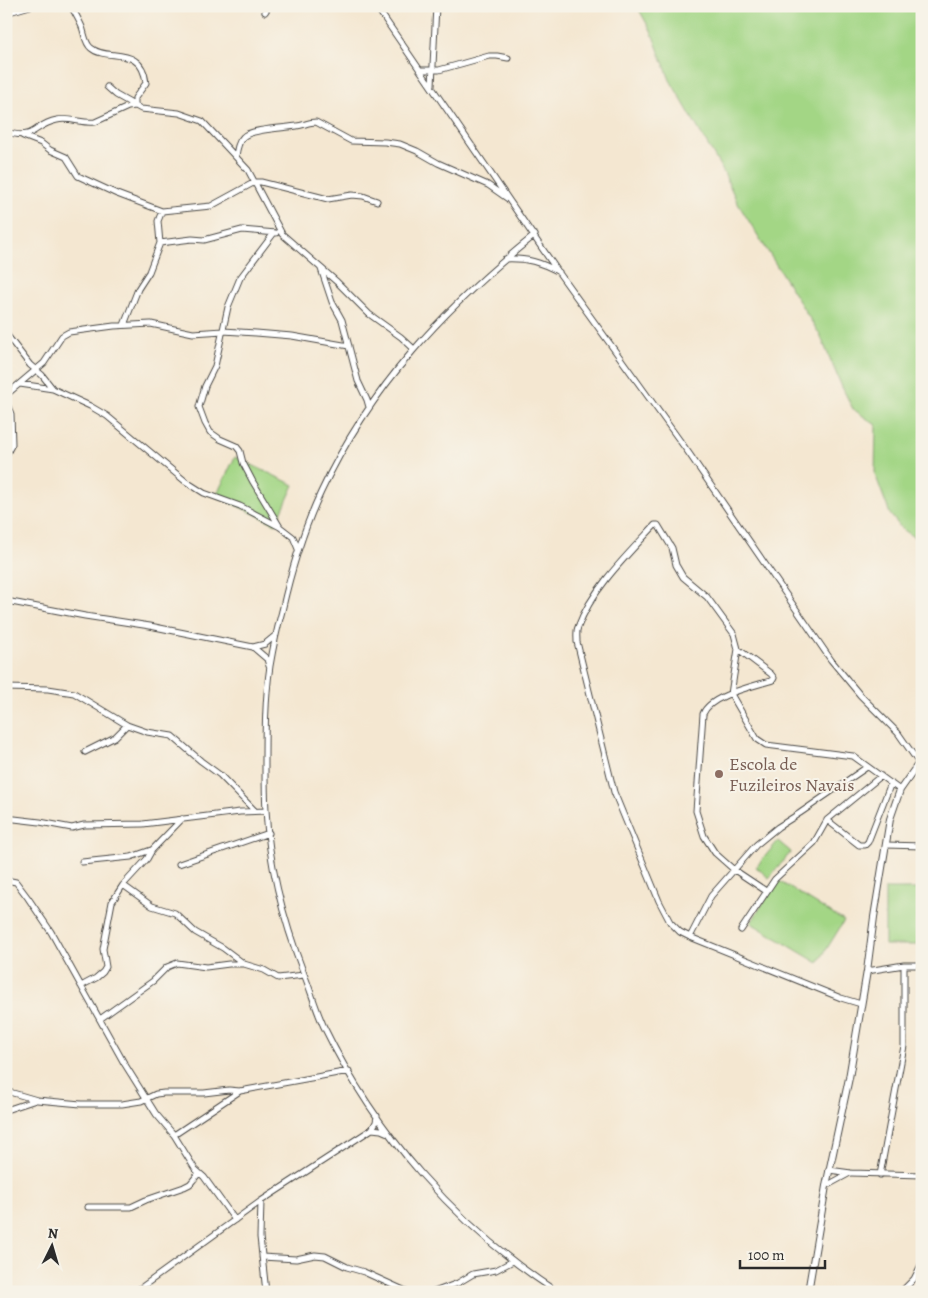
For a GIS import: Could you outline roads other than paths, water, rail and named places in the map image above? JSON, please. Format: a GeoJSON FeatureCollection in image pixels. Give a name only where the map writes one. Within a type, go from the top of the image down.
{"type":"FeatureCollection","features":[{"type":"Feature","properties":{"kind":"street"},"geometry":{"type":"LineString","coordinates":[[6,13],[30,6]]}},
{"type":"Feature","properties":{"kind":"street"},"geometry":{"type":"LineString","coordinates":[[71,6],[82,26],[86,42],[93,50],[124,56],[137,63],[146,83],[136,98],[135,106]]}},
{"type":"Feature","properties":{"kind":"street"},"geometry":{"type":"LineString","coordinates":[[265,12],[269,6]]}},
{"type":"Feature","properties":{"kind":"street"},"geometry":{"type":"LineString","coordinates":[[376,6],[559,272],[688,452],[831,660],[860,695],[898,733],[920,765],[900,790],[890,819],[849,1078],[826,1186],[808,1292]]}},
{"type":"Feature","properties":{"kind":"street"},"geometry":{"type":"LineString","coordinates":[[432,86],[436,6]]}},
{"type":"Feature","properties":{"kind":"street"},"geometry":{"type":"LineString","coordinates":[[420,70],[432,71],[489,56],[508,58]]}},
{"type":"Feature","properties":{"kind":"street"},"geometry":{"type":"LineString","coordinates":[[107,87],[116,95],[140,109],[179,113],[202,121],[248,170],[282,234],[369,314],[401,336],[414,349]]}},
{"type":"Feature","properties":{"kind":"street"},"geometry":{"type":"LineString","coordinates":[[23,136],[56,120],[75,119],[91,123],[128,107],[135,106]]}},
{"type":"Feature","properties":{"kind":"street"},"geometry":{"type":"LineString","coordinates":[[236,156],[238,145],[244,136],[254,132],[316,122],[351,141],[400,144],[488,185],[511,200]]}},
{"type":"Feature","properties":{"kind":"street"},"geometry":{"type":"LineString","coordinates":[[6,132],[41,143],[50,150],[66,157],[78,176],[117,194],[162,210],[211,206],[254,182],[270,184],[328,199],[352,195],[363,196],[377,201]]}},
{"type":"Feature","properties":{"kind":"street"},"geometry":{"type":"LineString","coordinates":[[124,325],[138,289],[149,272],[160,243],[158,221],[162,210]]}},
{"type":"Feature","properties":{"kind":"street"},"geometry":{"type":"LineString","coordinates":[[160,243],[204,240],[242,230],[282,234]]}},
{"type":"Feature","properties":{"kind":"street"},"geometry":{"type":"LineString","coordinates":[[274,233],[240,278],[228,307],[215,366],[199,407],[210,432],[236,446],[240,451],[246,469],[280,527]]}},
{"type":"Feature","properties":{"kind":"street"},"geometry":{"type":"LineString","coordinates":[[535,235],[505,259],[448,311],[414,349],[358,424],[321,493],[298,549],[276,635],[270,667],[264,722],[266,812],[277,887],[289,934],[324,1025],[376,1116],[430,1184],[471,1226],[513,1261],[556,1292]]}},
{"type":"Feature","properties":{"kind":"street"},"geometry":{"type":"LineString","coordinates":[[505,259],[521,258],[545,265],[559,272]]}},
{"type":"Feature","properties":{"kind":"street"},"geometry":{"type":"LineString","coordinates":[[321,269],[332,302],[342,320],[358,381],[369,407]]}},
{"type":"Feature","properties":{"kind":"street"},"geometry":{"type":"LineString","coordinates":[[6,455],[12,444],[11,414],[6,395],[44,363],[62,336],[70,332],[124,325],[151,324],[193,333],[223,331],[292,336],[349,346]]}},
{"type":"Feature","properties":{"kind":"street"},"geometry":{"type":"LineString","coordinates":[[6,334],[53,390]]}},
{"type":"Feature","properties":{"kind":"street"},"geometry":{"type":"LineString","coordinates":[[20,384],[53,390],[107,416],[185,481],[204,493],[240,506],[280,527],[290,534],[298,549]]}},
{"type":"Feature","properties":{"kind":"street"},"geometry":{"type":"LineString","coordinates":[[861,1004],[841,998],[690,937],[680,932],[670,922],[659,901],[614,792],[577,642],[577,629],[596,595],[622,561],[658,524],[672,548],[676,565],[682,577],[707,597],[734,634],[738,649],[730,694],[753,734],[761,743],[853,756],[900,790]]}},
{"type":"Feature","properties":{"kind":"street"},"geometry":{"type":"LineString","coordinates":[[290,534],[298,535],[305,532]]}},
{"type":"Feature","properties":{"kind":"street"},"geometry":{"type":"LineString","coordinates":[[6,601],[150,626],[253,647],[265,644],[276,635]]}},
{"type":"Feature","properties":{"kind":"street"},"geometry":{"type":"LineString","coordinates":[[253,647],[267,659],[270,667]]}},
{"type":"Feature","properties":{"kind":"street"},"geometry":{"type":"LineString","coordinates":[[738,649],[772,674],[774,678],[773,680],[730,694],[705,708],[696,811],[704,836],[715,853],[733,869],[766,892]]}},
{"type":"Feature","properties":{"kind":"street"},"geometry":{"type":"LineString","coordinates":[[6,688],[48,689],[74,693],[127,726],[172,736],[200,761],[220,774],[255,811]]}},
{"type":"Feature","properties":{"kind":"street"},"geometry":{"type":"LineString","coordinates":[[86,752],[115,737],[127,726]]}},
{"type":"Feature","properties":{"kind":"street"},"geometry":{"type":"LineString","coordinates":[[690,937],[710,896],[756,845],[778,826],[867,767]]}},
{"type":"Feature","properties":{"kind":"street"},"geometry":{"type":"LineString","coordinates":[[741,930],[775,879],[814,843],[826,820],[881,776]]}},
{"type":"Feature","properties":{"kind":"street"},"geometry":{"type":"LineString","coordinates":[[826,820],[859,845],[865,845],[868,842],[891,783]]}},
{"type":"Feature","properties":{"kind":"street"},"geometry":{"type":"LineString","coordinates":[[6,818],[72,828],[84,825],[143,824],[255,811],[266,812]]}},
{"type":"Feature","properties":{"kind":"street"},"geometry":{"type":"LineString","coordinates":[[81,986],[96,978],[106,967],[103,949],[112,902],[123,885],[138,870],[152,850],[182,819]]}},
{"type":"Feature","properties":{"kind":"street"},"geometry":{"type":"LineString","coordinates":[[179,864],[269,832]]}},
{"type":"Feature","properties":{"kind":"street"},"geometry":{"type":"LineString","coordinates":[[886,845],[922,846]]}},
{"type":"Feature","properties":{"kind":"street"},"geometry":{"type":"LineString","coordinates":[[82,862],[131,857],[152,850]]}},
{"type":"Feature","properties":{"kind":"street"},"geometry":{"type":"LineString","coordinates":[[6,880],[16,882],[51,932],[124,1063],[156,1114],[174,1135],[199,1173],[204,1177],[235,1220]]}},
{"type":"Feature","properties":{"kind":"street"},"geometry":{"type":"LineString","coordinates":[[123,885],[152,906],[175,913],[195,932],[223,948],[244,964]]}},
{"type":"Feature","properties":{"kind":"street"},"geometry":{"type":"LineString","coordinates":[[100,1019],[177,962],[206,967],[244,964],[264,970],[278,978],[304,974]]}},
{"type":"Feature","properties":{"kind":"street"},"geometry":{"type":"LineString","coordinates":[[867,971],[904,965],[922,965]]}},
{"type":"Feature","properties":{"kind":"street"},"geometry":{"type":"LineString","coordinates":[[880,1175],[905,1040],[904,965]]}},
{"type":"Feature","properties":{"kind":"street"},"geometry":{"type":"LineString","coordinates":[[6,1091],[37,1100],[81,1104],[122,1104],[156,1094],[240,1091],[349,1071]]}},
{"type":"Feature","properties":{"kind":"street"},"geometry":{"type":"LineString","coordinates":[[174,1135],[222,1101],[240,1091]]}},
{"type":"Feature","properties":{"kind":"street"},"geometry":{"type":"LineString","coordinates":[[6,1110],[37,1100]]}},
{"type":"Feature","properties":{"kind":"street"},"geometry":{"type":"LineString","coordinates":[[135,1292],[261,1201],[372,1128],[376,1122],[376,1116]]}},
{"type":"Feature","properties":{"kind":"street"},"geometry":{"type":"LineString","coordinates":[[372,1128],[388,1133]]}},
{"type":"Feature","properties":{"kind":"street"},"geometry":{"type":"LineString","coordinates":[[830,1170],[880,1175],[922,1176]]}},
{"type":"Feature","properties":{"kind":"street"},"geometry":{"type":"LineString","coordinates":[[88,1206],[131,1207],[190,1184],[199,1173]]}},
{"type":"Feature","properties":{"kind":"street"},"geometry":{"type":"LineString","coordinates":[[826,1186],[851,1173]]}},
{"type":"Feature","properties":{"kind":"street"},"geometry":{"type":"LineString","coordinates":[[261,1201],[260,1237],[266,1292]]}},
{"type":"Feature","properties":{"kind":"street"},"geometry":{"type":"LineString","coordinates":[[262,1256],[296,1259],[315,1255],[325,1256],[408,1292]]}},
{"type":"Feature","properties":{"kind":"street"},"geometry":{"type":"LineString","coordinates":[[434,1292],[473,1274],[496,1270],[513,1261]]}},
{"type":"Feature","properties":{"kind":"street"},"geometry":{"type":"LineString","coordinates":[[901,1292],[914,1279],[922,1263]]}},
{"type":"Feature","properties":{"kind":"place","name":"Escola de Fuzileiros Navais"},"geometry":{"type":"Point","coordinates":[719,774]}}]}
